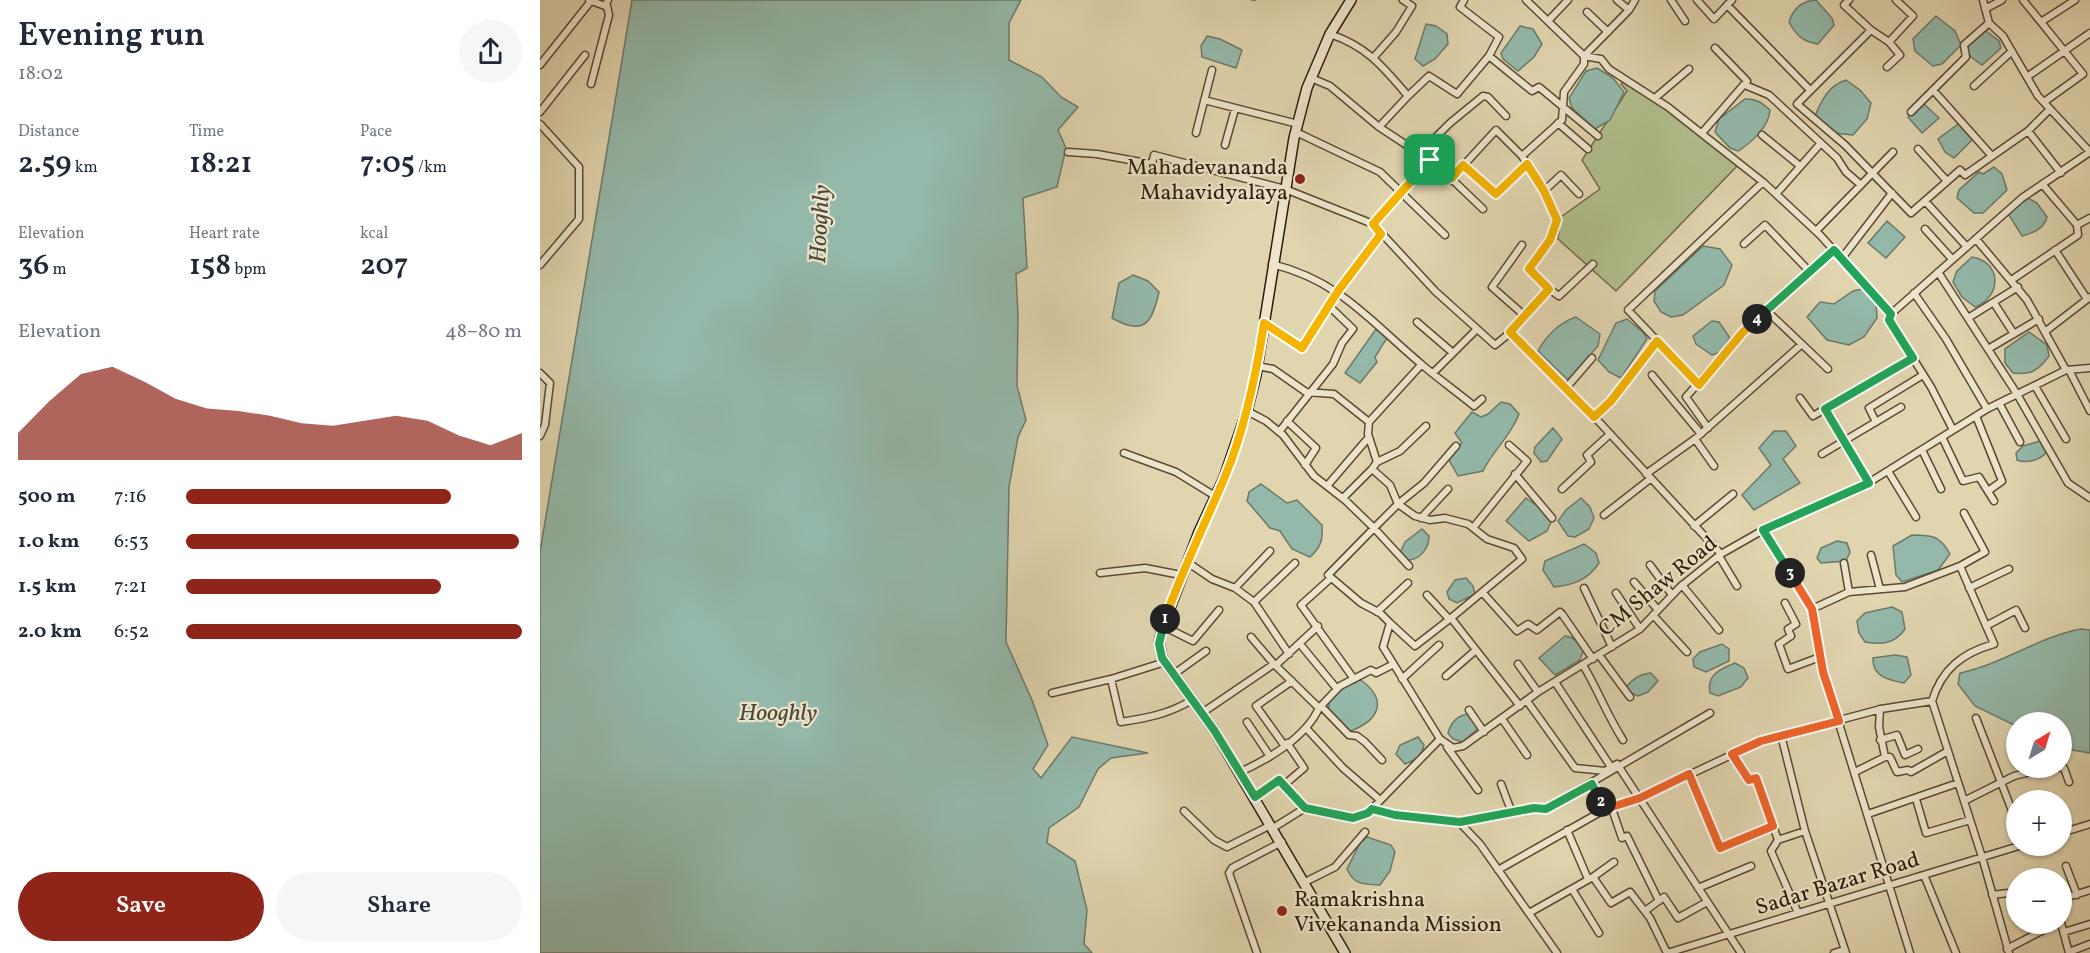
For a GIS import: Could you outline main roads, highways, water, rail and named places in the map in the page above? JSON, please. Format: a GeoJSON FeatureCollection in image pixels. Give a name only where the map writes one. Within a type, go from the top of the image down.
{"type":"FeatureCollection","features":[{"type":"Feature","properties":{"kind":"water","name":"Hooghly"},"geometry":{"type":"Polygon","coordinates":[[[632,0],[1021,0],[1009,23],[1009,60],[1042,77],[1061,97],[1078,107],[1058,130],[1066,148],[1057,187],[1023,198],[1027,268],[1016,274],[1017,386],[1026,420],[1018,437],[1009,487],[1006,642],[1032,700],[1048,745],[1033,769],[1041,778],[1072,737],[1148,753],[1111,758],[1098,769],[1079,807],[1049,828],[1047,843],[1075,861],[1087,910],[1084,944],[1092,953],[540,953],[540,552],[632,0]]]}},
{"type":"Feature","properties":{"kind":"water"},"geometry":{"type":"Polygon","coordinates":[[[1816,0],[1832,18],[1834,25],[1818,44],[1800,37],[1789,22],[1798,6],[1816,0]]]}},
{"type":"Feature","properties":{"kind":"water"},"geometry":{"type":"Polygon","coordinates":[[[1936,16],[1955,31],[1961,45],[1942,64],[1933,66],[1915,51],[1913,39],[1936,16]]]}},
{"type":"Feature","properties":{"kind":"water"},"geometry":{"type":"Polygon","coordinates":[[[1426,24],[1436,26],[1447,34],[1448,44],[1435,59],[1423,66],[1415,59],[1426,24]]]}},
{"type":"Feature","properties":{"kind":"water"},"geometry":{"type":"Polygon","coordinates":[[[1520,26],[1533,29],[1542,44],[1534,57],[1518,71],[1503,59],[1501,53],[1520,26]]]}},
{"type":"Feature","properties":{"kind":"water"},"geometry":{"type":"Polygon","coordinates":[[[1986,31],[1999,41],[2001,48],[1982,65],[1971,57],[1966,48],[1986,31]]]}},
{"type":"Feature","properties":{"kind":"water"},"geometry":{"type":"Polygon","coordinates":[[[1207,36],[1220,39],[1242,50],[1236,68],[1202,57],[1201,46],[1207,36]]]}},
{"type":"Feature","properties":{"kind":"water"},"geometry":{"type":"Polygon","coordinates":[[[1597,68],[1613,78],[1624,92],[1610,120],[1595,129],[1572,108],[1569,98],[1586,71],[1597,68]]]}},
{"type":"Feature","properties":{"kind":"water"},"geometry":{"type":"Polygon","coordinates":[[[1846,80],[1860,90],[1871,103],[1867,119],[1853,135],[1833,133],[1815,116],[1830,90],[1846,80]]]}},
{"type":"Feature","properties":{"kind":"water"},"geometry":{"type":"Polygon","coordinates":[[[1745,99],[1759,102],[1770,110],[1763,128],[1754,139],[1738,151],[1730,148],[1715,132],[1719,119],[1745,99]]]}},
{"type":"Feature","properties":{"kind":"water"},"geometry":{"type":"Polygon","coordinates":[[[1923,103],[1939,118],[1922,133],[1908,117],[1923,103]]]}},
{"type":"Feature","properties":{"kind":"water"},"geometry":{"type":"Polygon","coordinates":[[[1961,122],[1974,138],[1954,158],[1945,152],[1938,139],[1961,122]]]}},
{"type":"Feature","properties":{"kind":"water"},"geometry":{"type":"Polygon","coordinates":[[[1994,167],[2002,174],[2007,190],[1983,213],[1974,213],[1957,198],[1959,190],[1979,172],[1983,174],[1994,167]]]}},
{"type":"Feature","properties":{"kind":"water"},"geometry":{"type":"Polygon","coordinates":[[[2028,198],[2037,203],[2047,217],[2041,227],[2022,236],[2009,215],[2017,205],[2028,198]]]}},
{"type":"Feature","properties":{"kind":"water"},"geometry":{"type":"Polygon","coordinates":[[[1887,221],[1905,237],[1886,258],[1868,243],[1887,221]]]}},
{"type":"Feature","properties":{"kind":"water"},"geometry":{"type":"Polygon","coordinates":[[[1703,246],[1720,249],[1732,265],[1724,285],[1683,315],[1671,317],[1661,312],[1654,301],[1655,291],[1703,246]]]}},
{"type":"Feature","properties":{"kind":"water"},"geometry":{"type":"Polygon","coordinates":[[[1972,257],[1982,260],[1989,266],[1995,280],[1990,296],[1975,307],[1962,297],[1953,282],[1957,271],[1972,257]]]}},
{"type":"Feature","properties":{"kind":"water"},"geometry":{"type":"Polygon","coordinates":[[[1133,275],[1148,281],[1159,292],[1150,318],[1140,326],[1123,324],[1112,318],[1119,283],[1133,275]]]}},
{"type":"Feature","properties":{"kind":"water"},"geometry":{"type":"Polygon","coordinates":[[[1862,289],[1876,302],[1877,318],[1864,337],[1849,345],[1827,340],[1807,317],[1820,302],[1834,304],[1853,291],[1862,289]]]}},
{"type":"Feature","properties":{"kind":"water"},"geometry":{"type":"Polygon","coordinates":[[[1576,317],[1600,334],[1598,346],[1568,380],[1538,351],[1554,330],[1564,322],[1576,317]]]}},
{"type":"Feature","properties":{"kind":"water"},"geometry":{"type":"Polygon","coordinates":[[[1627,319],[1643,332],[1647,339],[1621,378],[1609,372],[1598,360],[1616,323],[1627,319]]]}},
{"type":"Feature","properties":{"kind":"water"},"geometry":{"type":"Polygon","coordinates":[[[1712,321],[1719,322],[1730,338],[1721,352],[1712,355],[1696,344],[1693,336],[1712,321]]]}},
{"type":"Feature","properties":{"kind":"water"},"geometry":{"type":"Polygon","coordinates":[[[1376,329],[1387,338],[1375,357],[1377,362],[1360,383],[1345,373],[1376,329]]]}},
{"type":"Feature","properties":{"kind":"water"},"geometry":{"type":"Polygon","coordinates":[[[2029,332],[2047,345],[2049,356],[2034,371],[2013,373],[2005,363],[2005,349],[2029,332]]]}},
{"type":"Feature","properties":{"kind":"water"},"geometry":{"type":"Polygon","coordinates":[[[1501,402],[1510,404],[1519,414],[1516,422],[1483,471],[1458,476],[1449,460],[1462,443],[1455,433],[1472,412],[1481,417],[1501,402]]]}},
{"type":"Feature","properties":{"kind":"water"},"geometry":{"type":"Polygon","coordinates":[[[1553,428],[1562,439],[1547,461],[1541,462],[1534,453],[1535,447],[1553,428]]]}},
{"type":"Feature","properties":{"kind":"water"},"geometry":{"type":"Polygon","coordinates":[[[1774,431],[1786,431],[1796,446],[1783,459],[1800,483],[1754,510],[1742,495],[1771,465],[1759,448],[1774,431]]]}},
{"type":"Feature","properties":{"kind":"water"},"geometry":{"type":"Polygon","coordinates":[[[2040,441],[2046,446],[2047,452],[2044,455],[2029,461],[2017,460],[2016,453],[2023,446],[2040,441]]]}},
{"type":"Feature","properties":{"kind":"water"},"geometry":{"type":"Polygon","coordinates":[[[1261,484],[1287,503],[1297,500],[1322,525],[1320,543],[1310,557],[1292,549],[1280,531],[1270,528],[1247,501],[1249,492],[1261,484]]]}},
{"type":"Feature","properties":{"kind":"water"},"geometry":{"type":"Polygon","coordinates":[[[1526,498],[1542,509],[1551,522],[1547,531],[1529,541],[1506,521],[1526,498]]]}},
{"type":"Feature","properties":{"kind":"water"},"geometry":{"type":"Polygon","coordinates":[[[1581,498],[1590,507],[1594,518],[1589,529],[1575,537],[1568,536],[1558,521],[1566,510],[1581,498]]]}},
{"type":"Feature","properties":{"kind":"water"},"geometry":{"type":"Polygon","coordinates":[[[1422,529],[1429,536],[1425,549],[1416,558],[1406,560],[1400,553],[1405,542],[1422,529]]]}},
{"type":"Feature","properties":{"kind":"water"},"geometry":{"type":"Polygon","coordinates":[[[1912,535],[1925,535],[1939,540],[1950,554],[1938,570],[1902,582],[1896,575],[1893,546],[1912,535]]]}},
{"type":"Feature","properties":{"kind":"water"},"geometry":{"type":"Polygon","coordinates":[[[1837,541],[1847,543],[1850,552],[1846,561],[1821,563],[1817,558],[1821,548],[1837,541]]]}},
{"type":"Feature","properties":{"kind":"water"},"geometry":{"type":"Polygon","coordinates":[[[1584,544],[1596,553],[1599,563],[1595,569],[1580,581],[1554,587],[1543,570],[1545,561],[1584,544]]]}},
{"type":"Feature","properties":{"kind":"water"},"geometry":{"type":"Polygon","coordinates":[[[1466,578],[1473,586],[1475,594],[1457,603],[1449,599],[1447,592],[1455,580],[1466,578]]]}},
{"type":"Feature","properties":{"kind":"water"},"geometry":{"type":"Polygon","coordinates":[[[1892,607],[1902,612],[1905,629],[1897,638],[1887,642],[1865,642],[1859,633],[1857,621],[1865,613],[1892,607]]]}},
{"type":"Feature","properties":{"kind":"water"},"geometry":{"type":"Polygon","coordinates":[[[2081,629],[2090,630],[2090,753],[2072,750],[2072,712],[2006,712],[2006,721],[1975,706],[1958,684],[1960,673],[1976,669],[2065,633],[2081,629]]]}},
{"type":"Feature","properties":{"kind":"water"},"geometry":{"type":"Polygon","coordinates":[[[1565,636],[1576,641],[1583,651],[1580,660],[1555,675],[1539,658],[1565,636]]]}},
{"type":"Feature","properties":{"kind":"water"},"geometry":{"type":"Polygon","coordinates":[[[1722,644],[1729,649],[1729,661],[1706,672],[1694,667],[1693,659],[1700,652],[1722,644]]]}},
{"type":"Feature","properties":{"kind":"water"},"geometry":{"type":"Polygon","coordinates":[[[1895,655],[1907,657],[1911,675],[1904,683],[1878,673],[1873,664],[1873,658],[1895,655]]]}},
{"type":"Feature","properties":{"kind":"water"},"geometry":{"type":"Polygon","coordinates":[[[1735,663],[1744,668],[1748,678],[1741,687],[1718,696],[1710,693],[1712,677],[1719,670],[1735,663]]]}},
{"type":"Feature","properties":{"kind":"water"},"geometry":{"type":"Polygon","coordinates":[[[1651,673],[1658,681],[1648,692],[1638,696],[1631,693],[1627,686],[1630,683],[1640,675],[1651,673]]]}},
{"type":"Feature","properties":{"kind":"water"},"geometry":{"type":"Polygon","coordinates":[[[1358,678],[1374,693],[1377,708],[1368,721],[1348,732],[1329,712],[1329,701],[1343,687],[1358,678]]]}},
{"type":"Feature","properties":{"kind":"water"},"geometry":{"type":"Polygon","coordinates":[[[1469,714],[1480,727],[1463,742],[1453,739],[1448,733],[1451,726],[1458,718],[1469,714]]]}},
{"type":"Feature","properties":{"kind":"water"},"geometry":{"type":"Polygon","coordinates":[[[1418,737],[1424,745],[1422,752],[1405,764],[1396,754],[1400,745],[1418,737]]]}},
{"type":"Feature","properties":{"kind":"water"},"geometry":{"type":"Polygon","coordinates":[[[1367,837],[1391,845],[1395,852],[1390,871],[1380,885],[1356,881],[1347,869],[1360,843],[1367,837]]]}},
{"type":"Feature","properties":{"kind":"place","name":"Mahadevananda Mahavidyalaya"},"geometry":{"type":"Point","coordinates":[1300,179]}},
{"type":"Feature","properties":{"kind":"place","name":"Ramakrishna Vivekananda Mission"},"geometry":{"type":"Point","coordinates":[1282,911]}}]}
